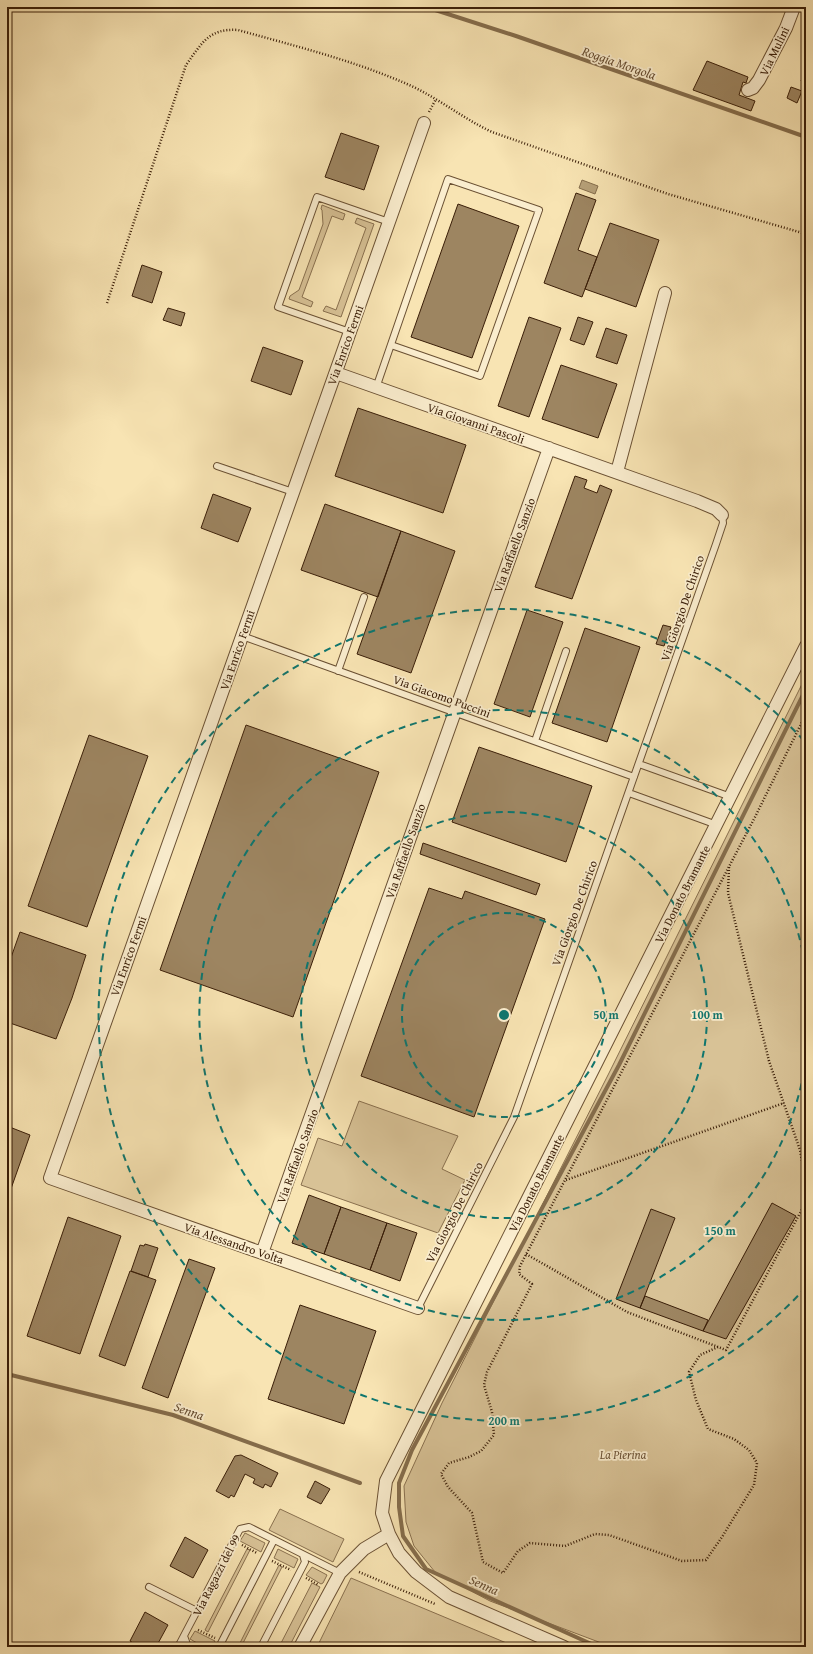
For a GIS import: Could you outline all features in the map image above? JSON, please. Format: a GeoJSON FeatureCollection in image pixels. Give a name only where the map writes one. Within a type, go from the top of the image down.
{"type":"FeatureCollection","features":[{"type":"Feature","properties":{"kind":"street","name":"Via Mulini"},"geometry":{"type":"LineString","coordinates":[[748,90],[754,88],[759,80],[786,28],[794,7]]}},
{"type":"Feature","properties":{"kind":"street","name":"Via Enrico Fermi"},"geometry":{"type":"LineString","coordinates":[[50,1178],[424,124]]}},
{"type":"Feature","properties":{"kind":"street"},"geometry":{"type":"LineString","coordinates":[[617,472],[665,293]]}},
{"type":"Feature","properties":{"kind":"street","name":"Via Giovanni Pascoli"},"geometry":{"type":"LineString","coordinates":[[336,373],[698,501],[716,509],[722,515]]}},
{"type":"Feature","properties":{"kind":"street","name":"Via Raffaello Sanzio"},"geometry":{"type":"LineString","coordinates":[[262,1253],[548,448]]}},
{"type":"Feature","properties":{"kind":"street","name":"Via Donato Bramante"},"geometry":{"type":"LineString","coordinates":[[564,1647],[449,1597],[416,1572],[399,1553],[389,1534],[382,1513],[386,1481],[806,646]]}},
{"type":"Feature","properties":{"kind":"street","name":"Via Alessandro Volta"},"geometry":{"type":"LineString","coordinates":[[50,1178],[418,1308]]}},
{"type":"Feature","properties":{"kind":"street"},"geometry":{"type":"LineString","coordinates":[[300,1647],[340,1573],[364,1550],[389,1534]]}},
{"type":"Feature","properties":{"kind":"lane"},"geometry":{"type":"LineString","coordinates":[[376,388],[448,179],[539,210],[480,376],[391,345]]}},
{"type":"Feature","properties":{"kind":"lane"},"geometry":{"type":"LineString","coordinates":[[350,332],[278,307],[317,197],[389,222]]}},
{"type":"Feature","properties":{"kind":"lane"},"geometry":{"type":"LineString","coordinates":[[217,466],[293,492]]}},
{"type":"Feature","properties":{"kind":"lane","name":"Via Giorgio De Chirico"},"geometry":{"type":"LineString","coordinates":[[418,1308],[514,1117],[721,530],[723,522],[722,515]]}},
{"type":"Feature","properties":{"kind":"lane"},"geometry":{"type":"LineString","coordinates":[[338,671],[364,597]]}},
{"type":"Feature","properties":{"kind":"lane","name":"Via Giacomo Puccini"},"geometry":{"type":"LineString","coordinates":[[242,636],[634,777]]}},
{"type":"Feature","properties":{"kind":"lane"},"geometry":{"type":"LineString","coordinates":[[535,741],[566,651]]}},
{"type":"Feature","properties":{"kind":"lane"},"geometry":{"type":"LineString","coordinates":[[639,764],[731,797]]}},
{"type":"Feature","properties":{"kind":"lane"},"geometry":{"type":"LineString","coordinates":[[629,793],[717,825]]}},
{"type":"Feature","properties":{"kind":"lane","name":"Via Ragazzi del 99"},"geometry":{"type":"LineString","coordinates":[[178,1647],[240,1529],[249,1527],[340,1573]]}},
{"type":"Feature","properties":{"kind":"lane"},"geometry":{"type":"LineString","coordinates":[[221,1645],[274,1540]]}},
{"type":"Feature","properties":{"kind":"lane"},"geometry":{"type":"LineString","coordinates":[[261,1647],[305,1562],[303,1555]]}},
{"type":"Feature","properties":{"kind":"lane"},"geometry":{"type":"LineString","coordinates":[[149,1587],[197,1611]]}},
{"type":"Feature","properties":{"kind":"lane"},"geometry":{"type":"LineString","coordinates":[[184,1636],[188,1647]]}},
{"type":"Feature","properties":{"kind":"path"},"geometry":{"type":"LineString","coordinates":[[107,303],[186,64],[199,46],[211,34],[227,29],[238,30],[342,59],[407,84],[430,95],[466,118],[492,132],[668,194],[806,234]]}},
{"type":"Feature","properties":{"kind":"path"},"geometry":{"type":"LineString","coordinates":[[718,1347],[700,1355],[689,1372],[696,1400],[708,1429],[734,1439],[749,1450],[757,1463],[754,1485],[706,1560],[682,1561],[609,1535],[595,1534],[565,1546],[530,1543],[518,1551],[503,1573],[484,1562],[472,1513],[448,1487],[441,1474],[449,1463],[469,1457],[481,1451],[494,1435],[492,1412],[484,1385],[487,1372],[532,1284],[519,1274],[520,1266],[729,866],[806,714]]}},
{"type":"Feature","properties":{"kind":"path"},"geometry":{"type":"LineString","coordinates":[[729,866],[728,893],[769,1061],[800,1150],[806,1185]]}},
{"type":"Feature","properties":{"kind":"path"},"geometry":{"type":"LineString","coordinates":[[565,1180],[784,1103]]}},
{"type":"Feature","properties":{"kind":"path"},"geometry":{"type":"LineString","coordinates":[[526,1254],[627,1312],[726,1350],[806,1202]]}},
{"type":"Feature","properties":{"kind":"path"},"geometry":{"type":"LineString","coordinates":[[234,1540],[331,1591]]}},
{"type":"Feature","properties":{"kind":"path"},"geometry":{"type":"LineString","coordinates":[[353,1569],[439,1605]]}},
{"type":"Feature","properties":{"kind":"path"},"geometry":{"type":"LineString","coordinates":[[190,1626],[221,1645]]}},
{"type":"Feature","properties":{"kind":"green space"},"geometry":{"type":"Polygon","coordinates":[[[322,205],[345,214],[343,220],[332,216],[302,297],[313,302],[311,307],[289,299],[290,296],[299,290],[323,224],[321,209],[322,205]]]}},
{"type":"Feature","properties":{"kind":"green space"},"geometry":{"type":"Polygon","coordinates":[[[357,218],[374,224],[341,317],[323,311],[326,306],[336,310],[366,228],[355,223],[357,218]]]}},
{"type":"Feature","properties":{"kind":"green space","name":"La Pierina"},"geometry":{"type":"Polygon","coordinates":[[[806,676],[806,1647],[612,1647],[490,1601],[435,1572],[414,1546],[406,1522],[404,1486],[442,1403],[609,1073],[806,676]]]}},
{"type":"Feature","properties":{"kind":"green space"},"geometry":{"type":"Polygon","coordinates":[[[359,1101],[458,1136],[442,1169],[465,1180],[438,1233],[301,1185],[318,1138],[342,1146],[359,1101]]]}},
{"type":"Feature","properties":{"kind":"green space"},"geometry":{"type":"Polygon","coordinates":[[[280,1509],[344,1539],[333,1562],[269,1530],[280,1509]]]}},
{"type":"Feature","properties":{"kind":"green space"},"geometry":{"type":"Polygon","coordinates":[[[245,1533],[265,1543],[261,1552],[240,1541],[245,1533]]]}},
{"type":"Feature","properties":{"kind":"green space"},"geometry":{"type":"Polygon","coordinates":[[[247,1549],[250,1550],[208,1632],[205,1630],[247,1549]]]}},
{"type":"Feature","properties":{"kind":"green space"},"geometry":{"type":"Polygon","coordinates":[[[278,1549],[298,1559],[294,1568],[274,1558],[278,1549]]]}},
{"type":"Feature","properties":{"kind":"green space"},"geometry":{"type":"Polygon","coordinates":[[[279,1565],[282,1567],[241,1647],[238,1647],[279,1565]]]}},
{"type":"Feature","properties":{"kind":"green space"},"geometry":{"type":"Polygon","coordinates":[[[312,1567],[327,1575],[323,1583],[321,1584],[306,1575],[312,1567]]]}},
{"type":"Feature","properties":{"kind":"green space"},"geometry":{"type":"Polygon","coordinates":[[[351,1578],[516,1647],[317,1647],[351,1578]]]}},
{"type":"Feature","properties":{"kind":"green space"},"geometry":{"type":"Polygon","coordinates":[[[312,1583],[320,1587],[289,1647],[279,1647],[312,1583]]]}},
{"type":"Feature","properties":{"kind":"green space"},"geometry":{"type":"Polygon","coordinates":[[[195,1631],[215,1641],[212,1647],[204,1647],[190,1639],[195,1631]]]}},
{"type":"Feature","properties":{"kind":"shaded area"},"geometry":{"type":"Polygon","coordinates":[[[582,180],[598,186],[595,194],[579,188],[582,180]]]}},
{"type":"Feature","properties":{"kind":"building"},"geometry":{"type":"Polygon","coordinates":[[[707,61],[748,77],[746,83],[743,82],[739,95],[755,101],[751,111],[693,90],[707,61]]]}},
{"type":"Feature","properties":{"kind":"building"},"geometry":{"type":"Polygon","coordinates":[[[806,68],[806,82],[801,81],[806,68]]]}},
{"type":"Feature","properties":{"kind":"building"},"geometry":{"type":"Polygon","coordinates":[[[791,87],[802,91],[797,103],[787,98],[791,87]]]}},
{"type":"Feature","properties":{"kind":"building"},"geometry":{"type":"Polygon","coordinates":[[[341,133],[379,146],[364,190],[325,177],[341,133]]]}},
{"type":"Feature","properties":{"kind":"building"},"geometry":{"type":"Polygon","coordinates":[[[576,193],[596,200],[578,250],[597,257],[582,297],[544,283],[576,193]]]}},
{"type":"Feature","properties":{"kind":"building"},"geometry":{"type":"Polygon","coordinates":[[[458,204],[519,226],[472,358],[411,337],[458,204]]]}},
{"type":"Feature","properties":{"kind":"building"},"geometry":{"type":"Polygon","coordinates":[[[610,223],[659,240],[636,307],[585,289],[610,223]]]}},
{"type":"Feature","properties":{"kind":"building"},"geometry":{"type":"Polygon","coordinates":[[[142,265],[162,272],[152,303],[132,296],[142,265]]]}},
{"type":"Feature","properties":{"kind":"building"},"geometry":{"type":"Polygon","coordinates":[[[168,308],[185,313],[181,326],[163,320],[168,308]]]}},
{"type":"Feature","properties":{"kind":"building"},"geometry":{"type":"Polygon","coordinates":[[[529,317],[561,328],[529,417],[498,406],[529,317]]]}},
{"type":"Feature","properties":{"kind":"building"},"geometry":{"type":"Polygon","coordinates":[[[578,317],[593,322],[584,345],[570,340],[578,317]]]}},
{"type":"Feature","properties":{"kind":"building"},"geometry":{"type":"Polygon","coordinates":[[[606,328],[627,335],[617,364],[596,357],[606,328]]]}},
{"type":"Feature","properties":{"kind":"building"},"geometry":{"type":"Polygon","coordinates":[[[263,347],[303,361],[291,395],[251,381],[263,347]]]}},
{"type":"Feature","properties":{"kind":"building"},"geometry":{"type":"Polygon","coordinates":[[[561,365],[617,384],[598,438],[542,419],[561,365]]]}},
{"type":"Feature","properties":{"kind":"building"},"geometry":{"type":"Polygon","coordinates":[[[358,408],[466,445],[443,513],[335,476],[358,408]]]}},
{"type":"Feature","properties":{"kind":"building"},"geometry":{"type":"Polygon","coordinates":[[[575,476],[587,480],[584,488],[597,493],[600,485],[612,490],[572,599],[535,587],[575,476]]]}},
{"type":"Feature","properties":{"kind":"building"},"geometry":{"type":"Polygon","coordinates":[[[213,494],[251,508],[238,542],[201,528],[213,494]]]}},
{"type":"Feature","properties":{"kind":"building"},"geometry":{"type":"Polygon","coordinates":[[[325,504],[401,531],[378,597],[301,570],[325,504]]]}},
{"type":"Feature","properties":{"kind":"building"},"geometry":{"type":"Polygon","coordinates":[[[401,531],[455,551],[411,673],[357,654],[401,531]]]}},
{"type":"Feature","properties":{"kind":"building"},"geometry":{"type":"Polygon","coordinates":[[[527,610],[563,622],[530,717],[494,704],[527,610]]]}},
{"type":"Feature","properties":{"kind":"building"},"geometry":{"type":"Polygon","coordinates":[[[663,625],[671,627],[664,646],[656,644],[663,625]]]}},
{"type":"Feature","properties":{"kind":"building"},"geometry":{"type":"Polygon","coordinates":[[[585,628],[640,647],[607,742],[552,723],[585,628]]]}},
{"type":"Feature","properties":{"kind":"building"},"geometry":{"type":"Polygon","coordinates":[[[246,725],[379,772],[293,1017],[160,970],[246,725]]]}},
{"type":"Feature","properties":{"kind":"building"},"geometry":{"type":"Polygon","coordinates":[[[89,735],[148,756],[87,927],[28,906],[89,735]]]}},
{"type":"Feature","properties":{"kind":"building"},"geometry":{"type":"Polygon","coordinates":[[[479,747],[592,786],[566,862],[452,822],[479,747]]]}},
{"type":"Feature","properties":{"kind":"building"},"geometry":{"type":"Polygon","coordinates":[[[423,843],[540,884],[536,895],[420,854],[423,843]]]}},
{"type":"Feature","properties":{"kind":"building"},"geometry":{"type":"Polygon","coordinates":[[[429,888],[462,899],[465,891],[545,919],[474,1117],[361,1076],[429,888]]]}},
{"type":"Feature","properties":{"kind":"building"},"geometry":{"type":"Polygon","coordinates":[[[20,932],[86,955],[72,998],[56,1039],[7,1022],[7,969],[20,932]]]}},
{"type":"Feature","properties":{"kind":"building"},"geometry":{"type":"Polygon","coordinates":[[[7,1126],[30,1135],[7,1200],[7,1126]]]}},
{"type":"Feature","properties":{"kind":"building"},"geometry":{"type":"Polygon","coordinates":[[[309,1195],[341,1207],[324,1254],[292,1243],[309,1195]]]}},
{"type":"Feature","properties":{"kind":"building"},"geometry":{"type":"Polygon","coordinates":[[[772,1203],[796,1216],[726,1339],[703,1331],[772,1203]]]}},
{"type":"Feature","properties":{"kind":"building"},"geometry":{"type":"Polygon","coordinates":[[[341,1207],[387,1223],[370,1270],[324,1254],[341,1207]]]}},
{"type":"Feature","properties":{"kind":"building"},"geometry":{"type":"Polygon","coordinates":[[[651,1209],[675,1218],[640,1308],[616,1299],[651,1209]]]}},
{"type":"Feature","properties":{"kind":"building"},"geometry":{"type":"Polygon","coordinates":[[[68,1217],[121,1236],[80,1354],[27,1336],[68,1217]]]}},
{"type":"Feature","properties":{"kind":"building"},"geometry":{"type":"Polygon","coordinates":[[[387,1223],[417,1233],[400,1281],[370,1270],[387,1223]]]}},
{"type":"Feature","properties":{"kind":"building"},"geometry":{"type":"Polygon","coordinates":[[[145,1244],[158,1248],[148,1277],[131,1271],[140,1245],[144,1246],[145,1244]]]}},
{"type":"Feature","properties":{"kind":"building"},"geometry":{"type":"Polygon","coordinates":[[[189,1259],[215,1268],[168,1398],[142,1388],[189,1259]]]}},
{"type":"Feature","properties":{"kind":"building"},"geometry":{"type":"Polygon","coordinates":[[[130,1271],[156,1280],[125,1366],[99,1356],[130,1271]]]}},
{"type":"Feature","properties":{"kind":"building"},"geometry":{"type":"Polygon","coordinates":[[[645,1296],[708,1320],[703,1331],[640,1308],[645,1296]]]}},
{"type":"Feature","properties":{"kind":"building"},"geometry":{"type":"Polygon","coordinates":[[[300,1305],[376,1331],[344,1424],[268,1399],[300,1305]]]}},
{"type":"Feature","properties":{"kind":"building"},"geometry":{"type":"Polygon","coordinates":[[[241,1455],[278,1473],[271,1487],[265,1484],[263,1488],[253,1483],[255,1479],[245,1474],[234,1497],[231,1495],[229,1498],[216,1491],[235,1456],[241,1455]]]}},
{"type":"Feature","properties":{"kind":"building"},"geometry":{"type":"Polygon","coordinates":[[[315,1481],[330,1489],[321,1504],[307,1497],[315,1481]]]}},
{"type":"Feature","properties":{"kind":"building"},"geometry":{"type":"Polygon","coordinates":[[[185,1537],[208,1550],[193,1578],[170,1566],[185,1537]]]}},
{"type":"Feature","properties":{"kind":"building"},"geometry":{"type":"Polygon","coordinates":[[[145,1612],[168,1625],[156,1647],[140,1647],[130,1641],[145,1612]]]}},
{"type":"Feature","properties":{"kind":"waterway","name":"Roggia Morgola"},"geometry":{"type":"LineString","coordinates":[[426,7],[516,36],[806,137]]}},
{"type":"Feature","properties":{"kind":"waterway"},"geometry":{"type":"LineString","coordinates":[[598,1647],[426,1569],[403,1536],[399,1507],[399,1483],[412,1450],[619,1065],[806,689]]}},
{"type":"Feature","properties":{"kind":"waterway","name":"Senna"},"geometry":{"type":"LineString","coordinates":[[7,1374],[173,1415],[360,1483]]}}]}
